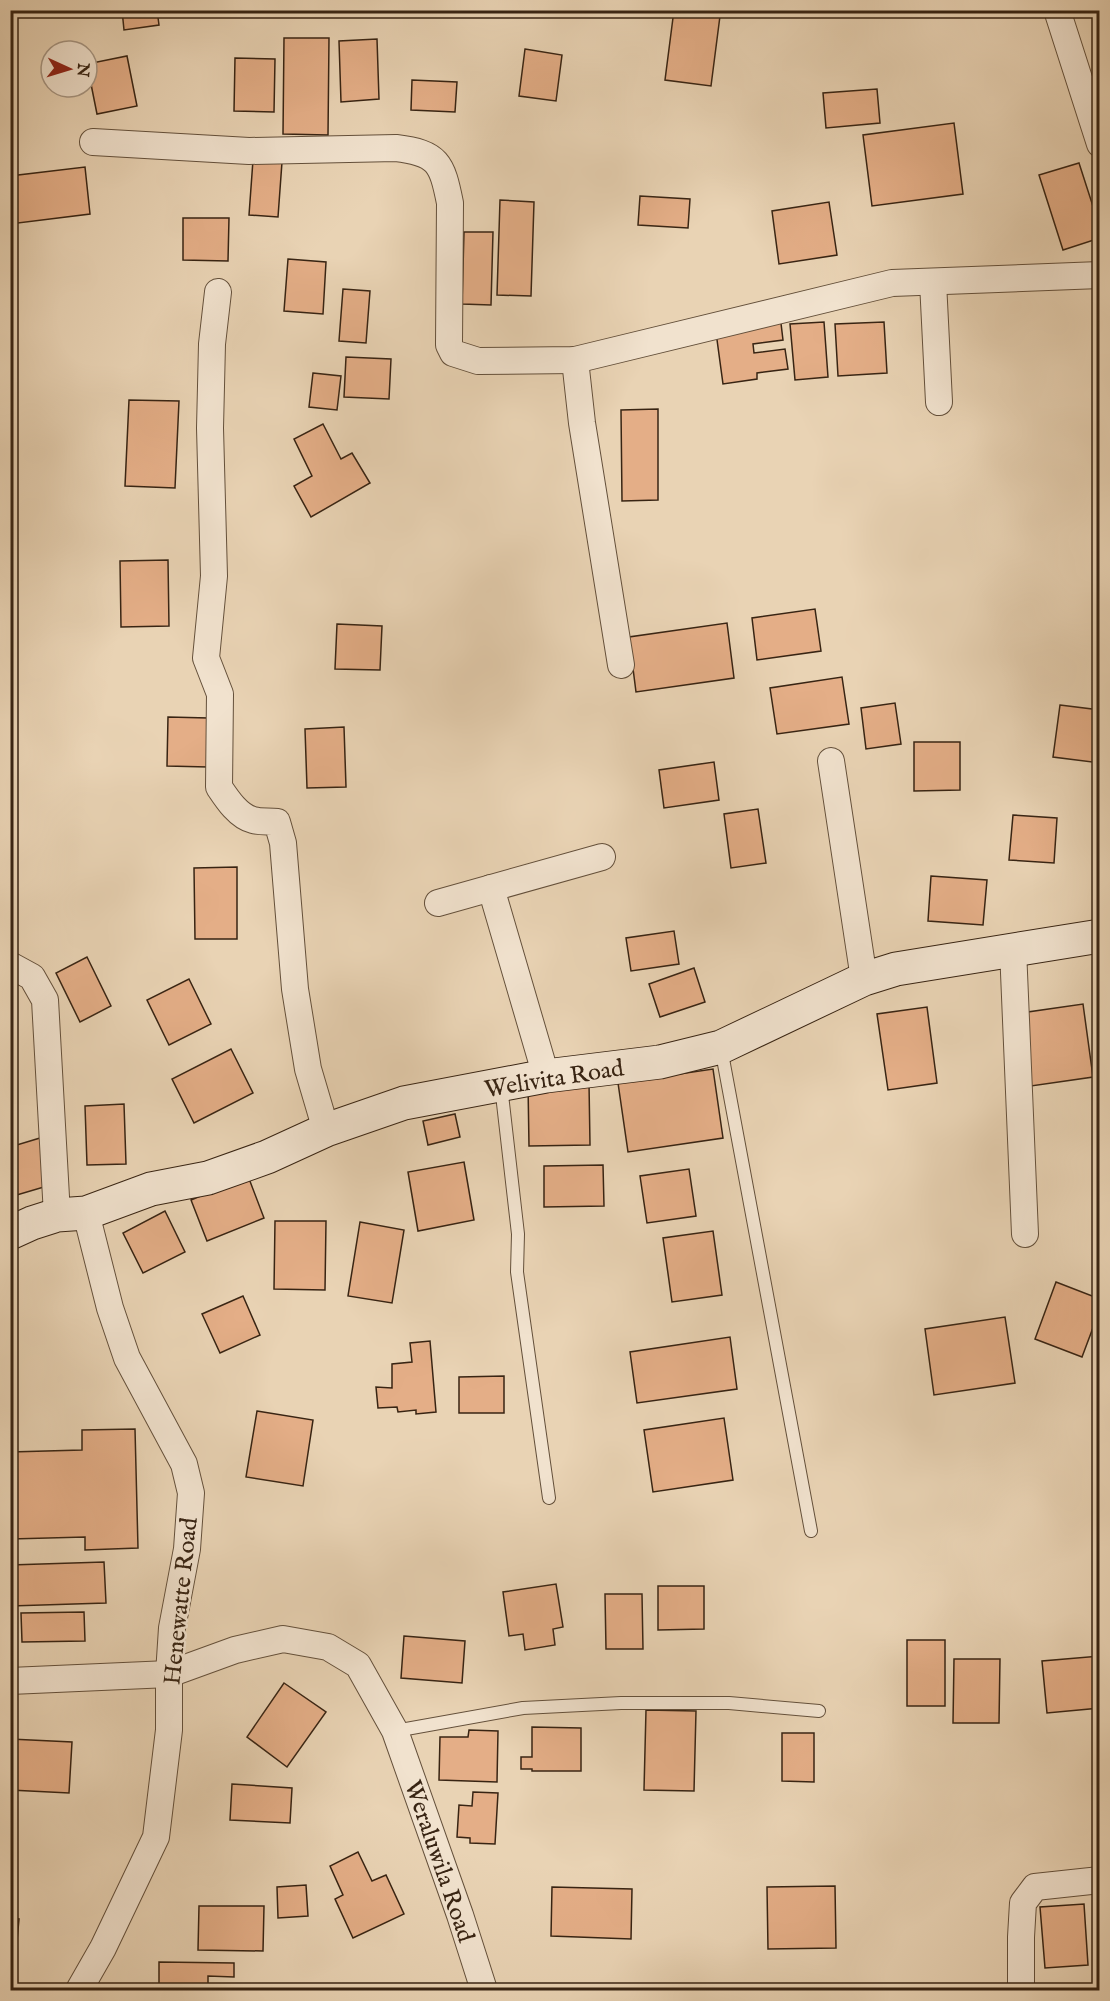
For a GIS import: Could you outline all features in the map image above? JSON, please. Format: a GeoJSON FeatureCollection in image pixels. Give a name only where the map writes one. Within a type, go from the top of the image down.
{"type":"FeatureCollection","features":[{"type":"Feature","properties":{"kind":"street"},"geometry":{"type":"LineString","coordinates":[[1057,10],[1100,144]]}},
{"type":"Feature","properties":{"kind":"street"},"geometry":{"type":"LineString","coordinates":[[93,142],[249,151],[396,148],[419,150],[436,160],[446,181],[450,203],[447,332],[449,345],[453,353],[478,361],[575,360],[892,283],[1100,275]]}},
{"type":"Feature","properties":{"kind":"street"},"geometry":{"type":"LineString","coordinates":[[933,282],[939,402]]}},
{"type":"Feature","properties":{"kind":"street"},"geometry":{"type":"LineString","coordinates":[[218,292],[212,344],[211,407],[214,576],[206,658],[219,694],[219,787],[227,799],[251,820],[277,822],[283,843],[295,989],[308,1069],[326,1130]]}},
{"type":"Feature","properties":{"kind":"street"},"geometry":{"type":"LineString","coordinates":[[575,360],[582,423],[621,665]]}},
{"type":"Feature","properties":{"kind":"street"},"geometry":{"type":"LineString","coordinates":[[831,762],[864,979]]}},
{"type":"Feature","properties":{"kind":"street"},"geometry":{"type":"LineString","coordinates":[[438,903],[602,857]]}},
{"type":"Feature","properties":{"kind":"street"},"geometry":{"type":"LineString","coordinates":[[491,888],[546,1076]]}},
{"type":"Feature","properties":{"kind":"street","name":"Welivita Road"},"geometry":{"type":"LineString","coordinates":[[10,1233],[32,1222],[72,1214],[151,1189],[208,1178],[267,1157],[326,1130],[404,1102],[546,1076],[660,1062],[721,1047],[864,979],[896,969],[1100,936]]}},
{"type":"Feature","properties":{"kind":"street"},"geometry":{"type":"LineString","coordinates":[[1013,949],[1025,1234]]}},
{"type":"Feature","properties":{"kind":"street","name":"Henewatte Road"},"geometry":{"type":"LineString","coordinates":[[10,965],[32,977],[45,1000],[72,1214],[110,1308],[127,1358],[184,1464],[191,1493],[187,1549],[172,1628],[169,1730],[156,1837],[103,1948],[79,1990]]}},
{"type":"Feature","properties":{"kind":"street"},"geometry":{"type":"LineString","coordinates":[[10,1681],[169,1674],[235,1650],[283,1639],[328,1647],[358,1665],[395,1731]]}},
{"type":"Feature","properties":{"kind":"street","name":"Weraluwila Road"},"geometry":{"type":"LineString","coordinates":[[395,1731],[484,1990]]}},
{"type":"Feature","properties":{"kind":"street"},"geometry":{"type":"LineString","coordinates":[[1021,1990],[1023,1903],[1035,1887],[1100,1880]]}},
{"type":"Feature","properties":{"kind":"lane"},"geometry":{"type":"LineString","coordinates":[[721,1047],[811,1531]]}},
{"type":"Feature","properties":{"kind":"lane"},"geometry":{"type":"LineString","coordinates":[[501,1085],[518,1234],[517,1272],[549,1498]]}},
{"type":"Feature","properties":{"kind":"lane"},"geometry":{"type":"LineString","coordinates":[[395,1731],[524,1708],[621,1703],[729,1703],[819,1711]]}},
{"type":"Feature","properties":{"kind":"building"},"geometry":{"type":"Polygon","coordinates":[[[122,10],[157,10],[159,25],[124,30],[122,10]]]}},
{"type":"Feature","properties":{"kind":"building"},"geometry":{"type":"Polygon","coordinates":[[[674,10],[720,16],[711,86],[665,80],[674,10]]]}},
{"type":"Feature","properties":{"kind":"building"},"geometry":{"type":"Polygon","coordinates":[[[284,38],[329,38],[328,135],[283,134],[284,38]]]}},
{"type":"Feature","properties":{"kind":"building"},"geometry":{"type":"Polygon","coordinates":[[[377,39],[379,99],[341,102],[339,41],[377,39]]]}},
{"type":"Feature","properties":{"kind":"building"},"geometry":{"type":"Polygon","coordinates":[[[525,49],[562,55],[556,101],[519,96],[525,49]]]}},
{"type":"Feature","properties":{"kind":"building"},"geometry":{"type":"Polygon","coordinates":[[[127,56],[137,106],[97,114],[94,99],[99,99],[99,62],[127,56]]]}},
{"type":"Feature","properties":{"kind":"building"},"geometry":{"type":"Polygon","coordinates":[[[235,58],[275,59],[274,112],[234,111],[235,58]]]}},
{"type":"Feature","properties":{"kind":"building"},"geometry":{"type":"Polygon","coordinates":[[[412,80],[457,82],[455,112],[411,110],[412,80]]]}},
{"type":"Feature","properties":{"kind":"building"},"geometry":{"type":"Polygon","coordinates":[[[877,89],[880,123],[826,128],[823,93],[877,89]]]}},
{"type":"Feature","properties":{"kind":"building"},"geometry":{"type":"Polygon","coordinates":[[[954,123],[963,194],[872,206],[863,135],[954,123]]]}},
{"type":"Feature","properties":{"kind":"building"},"geometry":{"type":"Polygon","coordinates":[[[253,160],[282,162],[278,217],[249,215],[253,160]]]}},
{"type":"Feature","properties":{"kind":"building"},"geometry":{"type":"Polygon","coordinates":[[[1079,163],[1100,228],[1100,238],[1063,250],[1039,175],[1079,163]]]}},
{"type":"Feature","properties":{"kind":"building"},"geometry":{"type":"Polygon","coordinates":[[[85,167],[90,214],[10,224],[10,176],[85,167]]]}},
{"type":"Feature","properties":{"kind":"building"},"geometry":{"type":"Polygon","coordinates":[[[640,196],[690,199],[688,228],[638,225],[640,196]]]}},
{"type":"Feature","properties":{"kind":"building"},"geometry":{"type":"Polygon","coordinates":[[[500,200],[534,202],[531,296],[497,295],[500,200]]]}},
{"type":"Feature","properties":{"kind":"building"},"geometry":{"type":"Polygon","coordinates":[[[829,202],[837,255],[779,264],[772,211],[829,202]]]}},
{"type":"Feature","properties":{"kind":"building"},"geometry":{"type":"Polygon","coordinates":[[[183,218],[229,218],[228,261],[183,260],[183,218]]]}},
{"type":"Feature","properties":{"kind":"building"},"geometry":{"type":"Polygon","coordinates":[[[464,232],[493,232],[491,305],[462,304],[464,232]]]}},
{"type":"Feature","properties":{"kind":"building"},"geometry":{"type":"Polygon","coordinates":[[[288,259],[326,262],[323,314],[284,311],[288,259]]]}},
{"type":"Feature","properties":{"kind":"building"},"geometry":{"type":"Polygon","coordinates":[[[343,289],[370,291],[366,343],[339,341],[343,289]]]}},
{"type":"Feature","properties":{"kind":"building"},"geometry":{"type":"Polygon","coordinates":[[[780,315],[783,340],[753,344],[754,353],[785,349],[788,369],[757,373],[757,379],[723,384],[715,325],[780,315]]]}},
{"type":"Feature","properties":{"kind":"building"},"geometry":{"type":"Polygon","coordinates":[[[824,322],[828,377],[795,380],[790,324],[824,322]]]}},
{"type":"Feature","properties":{"kind":"building"},"geometry":{"type":"Polygon","coordinates":[[[884,322],[887,373],[838,376],[835,324],[884,322]]]}},
{"type":"Feature","properties":{"kind":"building"},"geometry":{"type":"Polygon","coordinates":[[[346,357],[391,359],[389,399],[344,397],[346,357]]]}},
{"type":"Feature","properties":{"kind":"building"},"geometry":{"type":"Polygon","coordinates":[[[313,373],[341,376],[337,410],[309,407],[313,373]]]}},
{"type":"Feature","properties":{"kind":"building"},"geometry":{"type":"Polygon","coordinates":[[[129,400],[179,401],[175,488],[125,486],[129,400]]]}},
{"type":"Feature","properties":{"kind":"building"},"geometry":{"type":"Polygon","coordinates":[[[658,409],[658,500],[622,501],[621,410],[658,409]]]}},
{"type":"Feature","properties":{"kind":"building"},"geometry":{"type":"Polygon","coordinates":[[[323,424],[341,459],[352,453],[370,483],[311,517],[294,486],[312,476],[294,439],[323,424]]]}},
{"type":"Feature","properties":{"kind":"building"},"geometry":{"type":"Polygon","coordinates":[[[168,560],[169,626],[121,627],[120,561],[168,560]]]}},
{"type":"Feature","properties":{"kind":"building"},"geometry":{"type":"Polygon","coordinates":[[[815,609],[821,651],[757,660],[752,618],[815,609]]]}},
{"type":"Feature","properties":{"kind":"building"},"geometry":{"type":"Polygon","coordinates":[[[727,623],[734,678],[636,692],[629,637],[727,623]]]}},
{"type":"Feature","properties":{"kind":"building"},"geometry":{"type":"Polygon","coordinates":[[[337,624],[382,626],[380,670],[335,669],[337,624]]]}},
{"type":"Feature","properties":{"kind":"building"},"geometry":{"type":"Polygon","coordinates":[[[842,677],[849,724],[777,734],[770,688],[842,677]]]}},
{"type":"Feature","properties":{"kind":"building"},"geometry":{"type":"Polygon","coordinates":[[[895,703],[901,744],[866,749],[861,708],[895,703]]]}},
{"type":"Feature","properties":{"kind":"building"},"geometry":{"type":"Polygon","coordinates":[[[1060,705],[1100,710],[1100,763],[1053,757],[1060,705]]]}},
{"type":"Feature","properties":{"kind":"building"},"geometry":{"type":"Polygon","coordinates":[[[168,717],[208,718],[208,767],[167,766],[168,717]]]}},
{"type":"Feature","properties":{"kind":"building"},"geometry":{"type":"Polygon","coordinates":[[[344,727],[346,787],[307,788],[305,729],[344,727]]]}},
{"type":"Feature","properties":{"kind":"building"},"geometry":{"type":"Polygon","coordinates":[[[914,742],[960,742],[960,790],[914,791],[914,742]]]}},
{"type":"Feature","properties":{"kind":"building"},"geometry":{"type":"Polygon","coordinates":[[[714,762],[719,800],[664,808],[659,770],[714,762]]]}},
{"type":"Feature","properties":{"kind":"building"},"geometry":{"type":"Polygon","coordinates":[[[758,809],[766,863],[731,868],[724,814],[758,809]]]}},
{"type":"Feature","properties":{"kind":"building"},"geometry":{"type":"Polygon","coordinates":[[[1013,815],[1057,818],[1054,863],[1009,860],[1013,815]]]}},
{"type":"Feature","properties":{"kind":"building"},"geometry":{"type":"Polygon","coordinates":[[[237,867],[237,939],[195,939],[194,868],[237,867]]]}},
{"type":"Feature","properties":{"kind":"building"},"geometry":{"type":"Polygon","coordinates":[[[931,876],[987,880],[983,925],[928,921],[931,876]]]}},
{"type":"Feature","properties":{"kind":"building"},"geometry":{"type":"Polygon","coordinates":[[[674,931],[679,964],[631,971],[626,938],[674,931]]]}},
{"type":"Feature","properties":{"kind":"building"},"geometry":{"type":"Polygon","coordinates":[[[87,957],[111,1006],[80,1022],[56,973],[87,957]]]}},
{"type":"Feature","properties":{"kind":"building"},"geometry":{"type":"Polygon","coordinates":[[[694,968],[705,1002],[660,1017],[649,984],[694,968]]]}},
{"type":"Feature","properties":{"kind":"building"},"geometry":{"type":"Polygon","coordinates":[[[189,979],[211,1024],[169,1045],[147,1000],[189,979]]]}},
{"type":"Feature","properties":{"kind":"building"},"geometry":{"type":"Polygon","coordinates":[[[1083,1004],[1093,1077],[1031,1086],[1021,1013],[1083,1004]]]}},
{"type":"Feature","properties":{"kind":"building"},"geometry":{"type":"Polygon","coordinates":[[[927,1007],[937,1083],[888,1090],[877,1014],[927,1007]]]}},
{"type":"Feature","properties":{"kind":"building"},"geometry":{"type":"Polygon","coordinates":[[[231,1049],[253,1093],[194,1123],[172,1079],[231,1049]]]}},
{"type":"Feature","properties":{"kind":"building"},"geometry":{"type":"Polygon","coordinates":[[[713,1069],[723,1138],[628,1152],[618,1083],[713,1069]]]}},
{"type":"Feature","properties":{"kind":"building"},"geometry":{"type":"Polygon","coordinates":[[[589,1083],[590,1145],[529,1146],[528,1084],[589,1083]]]}},
{"type":"Feature","properties":{"kind":"building"},"geometry":{"type":"Polygon","coordinates":[[[124,1104],[126,1164],[87,1165],[85,1106],[124,1104]]]}},
{"type":"Feature","properties":{"kind":"building"},"geometry":{"type":"Polygon","coordinates":[[[455,1114],[460,1137],[428,1145],[423,1121],[455,1114]]]}},
{"type":"Feature","properties":{"kind":"building"},"geometry":{"type":"Polygon","coordinates":[[[40,1138],[54,1184],[10,1197],[10,1147],[40,1138]]]}},
{"type":"Feature","properties":{"kind":"building"},"geometry":{"type":"Polygon","coordinates":[[[464,1162],[474,1220],[418,1231],[408,1172],[464,1162]]]}},
{"type":"Feature","properties":{"kind":"building"},"geometry":{"type":"Polygon","coordinates":[[[603,1165],[604,1206],[544,1207],[544,1166],[603,1165]]]}},
{"type":"Feature","properties":{"kind":"building"},"geometry":{"type":"Polygon","coordinates":[[[689,1169],[696,1216],[647,1223],[640,1176],[689,1169]]]}},
{"type":"Feature","properties":{"kind":"building"},"geometry":{"type":"Polygon","coordinates":[[[248,1176],[264,1218],[207,1241],[191,1200],[248,1176]]]}},
{"type":"Feature","properties":{"kind":"building"},"geometry":{"type":"Polygon","coordinates":[[[165,1211],[185,1252],[143,1273],[123,1233],[165,1211]]]}},
{"type":"Feature","properties":{"kind":"building"},"geometry":{"type":"Polygon","coordinates":[[[275,1221],[326,1221],[325,1290],[274,1289],[275,1221]]]}},
{"type":"Feature","properties":{"kind":"building"},"geometry":{"type":"Polygon","coordinates":[[[360,1222],[404,1230],[392,1303],[348,1296],[360,1222]]]}},
{"type":"Feature","properties":{"kind":"building"},"geometry":{"type":"Polygon","coordinates":[[[713,1231],[722,1295],[672,1302],[663,1238],[713,1231]]]}},
{"type":"Feature","properties":{"kind":"building"},"geometry":{"type":"Polygon","coordinates":[[[1056,1282],[1100,1299],[1100,1309],[1082,1357],[1035,1339],[1056,1282]]]}},
{"type":"Feature","properties":{"kind":"building"},"geometry":{"type":"Polygon","coordinates":[[[243,1296],[260,1335],[220,1353],[202,1314],[243,1296]]]}},
{"type":"Feature","properties":{"kind":"building"},"geometry":{"type":"Polygon","coordinates":[[[1005,1317],[1015,1383],[934,1395],[925,1329],[1005,1317]]]}},
{"type":"Feature","properties":{"kind":"building"},"geometry":{"type":"Polygon","coordinates":[[[730,1337],[737,1389],[637,1403],[630,1352],[730,1337]]]}},
{"type":"Feature","properties":{"kind":"building"},"geometry":{"type":"Polygon","coordinates":[[[430,1341],[436,1412],[416,1414],[416,1410],[398,1412],[397,1407],[378,1408],[376,1387],[392,1388],[392,1364],[412,1362],[410,1343],[430,1341]]]}},
{"type":"Feature","properties":{"kind":"building"},"geometry":{"type":"Polygon","coordinates":[[[504,1376],[504,1413],[459,1413],[459,1377],[504,1376]]]}},
{"type":"Feature","properties":{"kind":"building"},"geometry":{"type":"Polygon","coordinates":[[[257,1411],[313,1420],[303,1486],[246,1477],[257,1411]]]}},
{"type":"Feature","properties":{"kind":"building"},"geometry":{"type":"Polygon","coordinates":[[[724,1418],[733,1480],[653,1492],[644,1430],[724,1418]]]}},
{"type":"Feature","properties":{"kind":"building"},"geometry":{"type":"Polygon","coordinates":[[[135,1429],[138,1548],[85,1550],[85,1537],[11,1539],[10,1452],[82,1450],[82,1430],[135,1429]]]}},
{"type":"Feature","properties":{"kind":"building"},"geometry":{"type":"Polygon","coordinates":[[[104,1562],[106,1603],[10,1606],[10,1565],[104,1562]]]}},
{"type":"Feature","properties":{"kind":"building"},"geometry":{"type":"Polygon","coordinates":[[[556,1584],[563,1627],[553,1629],[555,1645],[525,1650],[523,1634],[509,1636],[503,1592],[556,1584]]]}},
{"type":"Feature","properties":{"kind":"building"},"geometry":{"type":"Polygon","coordinates":[[[658,1586],[704,1586],[704,1629],[658,1630],[658,1586]]]}},
{"type":"Feature","properties":{"kind":"building"},"geometry":{"type":"Polygon","coordinates":[[[605,1594],[642,1594],[643,1649],[606,1649],[605,1594]]]}},
{"type":"Feature","properties":{"kind":"building"},"geometry":{"type":"Polygon","coordinates":[[[84,1612],[85,1641],[22,1642],[21,1613],[84,1612]]]}},
{"type":"Feature","properties":{"kind":"building"},"geometry":{"type":"Polygon","coordinates":[[[404,1636],[465,1641],[462,1683],[401,1678],[404,1636]]]}},
{"type":"Feature","properties":{"kind":"building"},"geometry":{"type":"Polygon","coordinates":[[[907,1640],[945,1640],[945,1706],[907,1706],[907,1640]]]}},
{"type":"Feature","properties":{"kind":"building"},"geometry":{"type":"Polygon","coordinates":[[[1100,1656],[1100,1708],[1047,1713],[1042,1661],[1100,1656]]]}},
{"type":"Feature","properties":{"kind":"building"},"geometry":{"type":"Polygon","coordinates":[[[954,1659],[1000,1659],[999,1723],[953,1723],[954,1659]]]}},
{"type":"Feature","properties":{"kind":"building"},"geometry":{"type":"Polygon","coordinates":[[[284,1683],[326,1712],[287,1767],[247,1737],[284,1683]]]}},
{"type":"Feature","properties":{"kind":"building"},"geometry":{"type":"Polygon","coordinates":[[[646,1710],[696,1711],[694,1791],[644,1790],[646,1710]]]}},
{"type":"Feature","properties":{"kind":"building"},"geometry":{"type":"Polygon","coordinates":[[[532,1727],[581,1728],[581,1771],[521,1769],[521,1757],[532,1757],[532,1727]]]}},
{"type":"Feature","properties":{"kind":"building"},"geometry":{"type":"Polygon","coordinates":[[[469,1730],[498,1731],[497,1782],[439,1780],[440,1737],[468,1737],[469,1730]]]}},
{"type":"Feature","properties":{"kind":"building"},"geometry":{"type":"Polygon","coordinates":[[[782,1733],[814,1733],[814,1782],[782,1781],[782,1733]]]}},
{"type":"Feature","properties":{"kind":"building"},"geometry":{"type":"Polygon","coordinates":[[[10,1739],[72,1742],[69,1793],[10,1790],[10,1739]]]}},
{"type":"Feature","properties":{"kind":"building"},"geometry":{"type":"Polygon","coordinates":[[[232,1784],[292,1788],[290,1823],[230,1820],[232,1784]]]}},
{"type":"Feature","properties":{"kind":"building"},"geometry":{"type":"Polygon","coordinates":[[[473,1792],[498,1793],[495,1844],[470,1843],[470,1838],[457,1837],[459,1805],[472,1806],[473,1792]]]}},
{"type":"Feature","properties":{"kind":"building"},"geometry":{"type":"Polygon","coordinates":[[[358,1852],[372,1881],[386,1875],[404,1914],[353,1938],[335,1899],[343,1895],[330,1866],[358,1852]]]}},
{"type":"Feature","properties":{"kind":"building"},"geometry":{"type":"Polygon","coordinates":[[[306,1885],[308,1916],[278,1918],[277,1887],[306,1885]]]}},
{"type":"Feature","properties":{"kind":"building"},"geometry":{"type":"Polygon","coordinates":[[[835,1886],[836,1948],[768,1949],[767,1887],[835,1886]]]}},
{"type":"Feature","properties":{"kind":"building"},"geometry":{"type":"Polygon","coordinates":[[[552,1887],[632,1889],[631,1939],[551,1936],[552,1887]]]}},
{"type":"Feature","properties":{"kind":"building"},"geometry":{"type":"Polygon","coordinates":[[[1084,1904],[1088,1965],[1045,1968],[1040,1907],[1084,1904]]]}},
{"type":"Feature","properties":{"kind":"building"},"geometry":{"type":"Polygon","coordinates":[[[199,1906],[264,1906],[263,1951],[198,1950],[199,1906]]]}},
{"type":"Feature","properties":{"kind":"building"},"geometry":{"type":"Polygon","coordinates":[[[10,1918],[19,1919],[14,1973],[10,1973],[10,1918]]]}},
{"type":"Feature","properties":{"kind":"building"},"geometry":{"type":"Polygon","coordinates":[[[159,1962],[234,1963],[234,1977],[208,1976],[208,1990],[159,1990],[159,1962]]]}}]}
